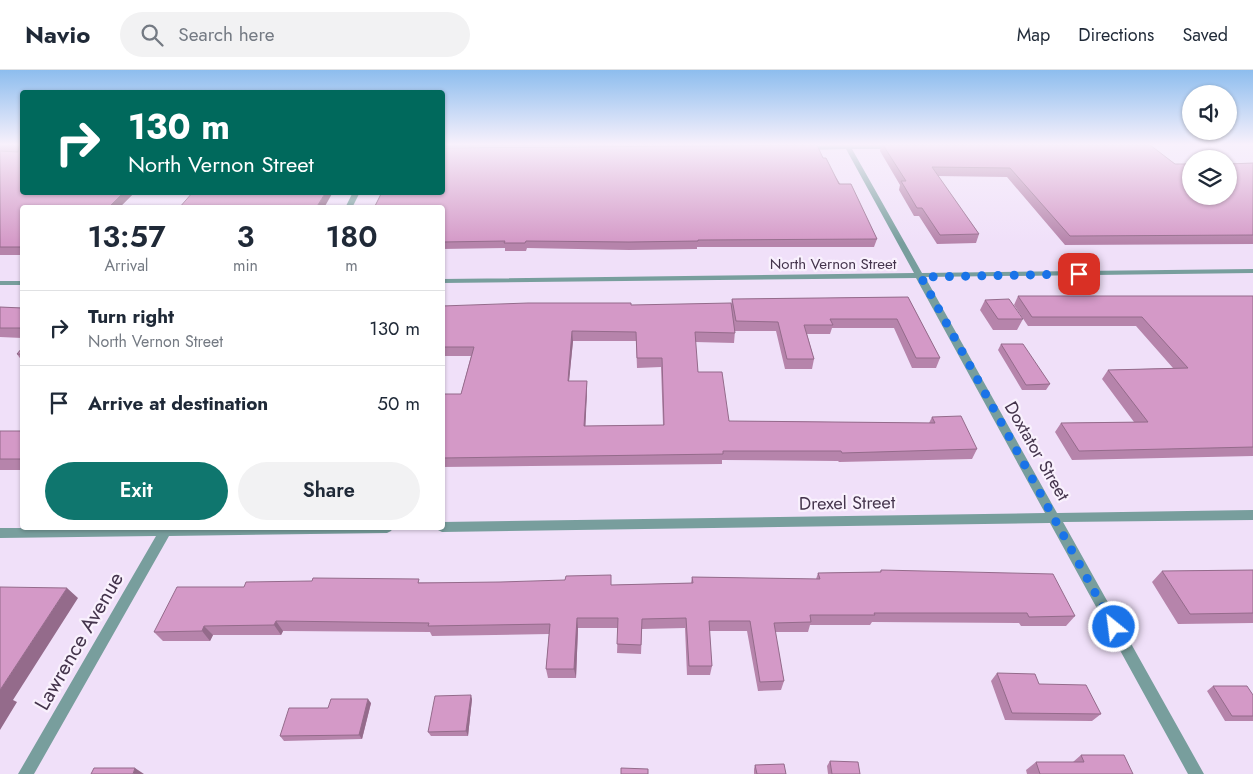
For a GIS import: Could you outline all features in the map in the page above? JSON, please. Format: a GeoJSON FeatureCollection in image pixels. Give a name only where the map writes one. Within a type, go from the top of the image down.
{"type":"FeatureCollection","features":[{"type":"Feature","properties":{"kind":"street","name":"Doxtator Street"},"geometry":{"type":"LineString","coordinates":[[866,178],[1196,774]]}},
{"type":"Feature","properties":{"kind":"street","name":"North Vernon Street"},"geometry":{"type":"LineString","coordinates":[[445,281],[921,277],[1253,271]]}},
{"type":"Feature","properties":{"kind":"street"},"geometry":{"type":"LineString","coordinates":[[0,284],[20,283]]}},
{"type":"Feature","properties":{"kind":"street","name":"Drexel Street"},"geometry":{"type":"LineString","coordinates":[[445,527],[1253,515]]}},
{"type":"Feature","properties":{"kind":"street"},"geometry":{"type":"LineString","coordinates":[[0,533],[124,530]]}},
{"type":"Feature","properties":{"kind":"street","name":"Lawrence Avenue"},"geometry":{"type":"LineString","coordinates":[[26,774],[165,530]]}},
{"type":"Feature","properties":{"kind":"building"},"geometry":{"type":"Polygon","coordinates":[[[0,178],[20,178],[20,195],[121,195],[111,205],[20,205],[20,247],[0,247],[0,178]]]}},
{"type":"Feature","properties":{"kind":"building"},"geometry":{"type":"Polygon","coordinates":[[[445,178],[836,178],[839,184],[851,184],[877,239],[629,242],[526,241],[525,243],[504,243],[505,241],[445,242],[445,205],[376,205],[380,195],[445,195],[445,178]]]}},
{"type":"Feature","properties":{"kind":"building"},"geometry":{"type":"Polygon","coordinates":[[[904,178],[940,178],[979,234],[940,235],[922,208],[917,208],[901,181],[906,181],[904,178]]]}},
{"type":"Feature","properties":{"kind":"building"},"geometry":{"type":"Polygon","coordinates":[[[1019,178],[1182,178],[1182,205],[1237,205],[1237,178],[1253,178],[1253,235],[1070,236],[1019,178]]]}},
{"type":"Feature","properties":{"kind":"building"},"geometry":{"type":"Polygon","coordinates":[[[190,195],[324,195],[318,205],[182,205],[190,195]]]}},
{"type":"Feature","properties":{"kind":"building"},"geometry":{"type":"Polygon","coordinates":[[[1018,296],[1253,296],[1253,447],[1079,451],[1061,423],[1148,422],[1108,370],[1188,368],[1142,317],[1032,317],[1018,296]]]}},
{"type":"Feature","properties":{"kind":"building"},"geometry":{"type":"Polygon","coordinates":[[[908,297],[940,358],[916,358],[897,319],[830,319],[833,325],[804,325],[814,359],[787,359],[778,322],[736,321],[732,299],[908,297]]]}},
{"type":"Feature","properties":{"kind":"building"},"geometry":{"type":"Polygon","coordinates":[[[1009,299],[1023,319],[998,319],[985,300],[1009,299]]]}},
{"type":"Feature","properties":{"kind":"building"},"geometry":{"type":"Polygon","coordinates":[[[528,303],[631,303],[631,305],[731,303],[735,333],[695,332],[698,372],[722,372],[729,421],[935,423],[932,417],[961,416],[977,449],[842,453],[841,451],[723,451],[723,454],[445,458],[445,394],[461,394],[474,347],[445,347],[445,306],[528,303]],[[572,331],[568,381],[587,381],[584,426],[664,425],[662,358],[637,358],[636,332],[572,331]]]}},
{"type":"Feature","properties":{"kind":"building"},"geometry":{"type":"Polygon","coordinates":[[[0,307],[20,308],[20,328],[0,328],[0,307]]]}},
{"type":"Feature","properties":{"kind":"building"},"geometry":{"type":"Polygon","coordinates":[[[1001,344],[1023,344],[1050,384],[1026,385],[1001,344]]]}},
{"type":"Feature","properties":{"kind":"building"},"geometry":{"type":"Polygon","coordinates":[[[0,431],[20,431],[20,459],[0,459],[0,431]]]}},
{"type":"Feature","properties":{"kind":"building"},"geometry":{"type":"Polygon","coordinates":[[[881,570],[1053,574],[1075,616],[1029,617],[1027,613],[810,615],[811,622],[774,623],[784,681],[760,682],[750,621],[709,621],[712,666],[689,666],[686,618],[642,619],[641,645],[617,644],[618,618],[577,618],[574,669],[546,669],[550,624],[428,626],[429,623],[276,621],[274,625],[204,626],[202,631],[154,632],[177,587],[244,587],[246,582],[312,581],[313,578],[419,579],[418,583],[565,580],[566,576],[611,575],[611,585],[693,583],[692,577],[820,579],[818,573],[881,572],[881,570]]]}},
{"type":"Feature","properties":{"kind":"building"},"geometry":{"type":"Polygon","coordinates":[[[1253,570],[1253,613],[1190,614],[1162,571],[1253,570]]]}},
{"type":"Feature","properties":{"kind":"building"},"geometry":{"type":"Polygon","coordinates":[[[0,587],[67,588],[0,690],[0,587]]]}},
{"type":"Feature","properties":{"kind":"building"},"geometry":{"type":"Polygon","coordinates":[[[997,673],[1035,674],[1039,684],[1086,685],[1101,714],[1012,713],[997,673]]]}},
{"type":"Feature","properties":{"kind":"building"},"geometry":{"type":"Polygon","coordinates":[[[1213,686],[1247,686],[1253,695],[1253,716],[1232,716],[1213,686]]]}},
{"type":"Feature","properties":{"kind":"building"},"geometry":{"type":"Polygon","coordinates":[[[471,695],[466,731],[428,732],[435,696],[471,695]]]}},
{"type":"Feature","properties":{"kind":"building"},"geometry":{"type":"Polygon","coordinates":[[[331,699],[368,699],[359,735],[280,736],[289,708],[328,708],[331,699]]]}},
{"type":"Feature","properties":{"kind":"building"},"geometry":{"type":"Polygon","coordinates":[[[1081,755],[1124,755],[1133,774],[1040,774],[1036,762],[1084,762],[1081,755]]]}},
{"type":"Feature","properties":{"kind":"building"},"geometry":{"type":"Polygon","coordinates":[[[830,761],[858,762],[860,774],[832,774],[830,761]]]}},
{"type":"Feature","properties":{"kind":"building"},"geometry":{"type":"Polygon","coordinates":[[[784,764],[786,774],[757,774],[755,765],[784,764]]]}},
{"type":"Feature","properties":{"kind":"building"},"geometry":{"type":"Polygon","coordinates":[[[94,768],[135,768],[133,774],[91,774],[94,768]]]}},
{"type":"Feature","properties":{"kind":"building"},"geometry":{"type":"Polygon","coordinates":[[[621,768],[648,769],[648,774],[621,774],[621,768]]]}},
{"type":"Feature","properties":{"kind":"route"},"geometry":{"type":"LineString","coordinates":[[1079,274],[921,277],[1114,627]]}}]}
